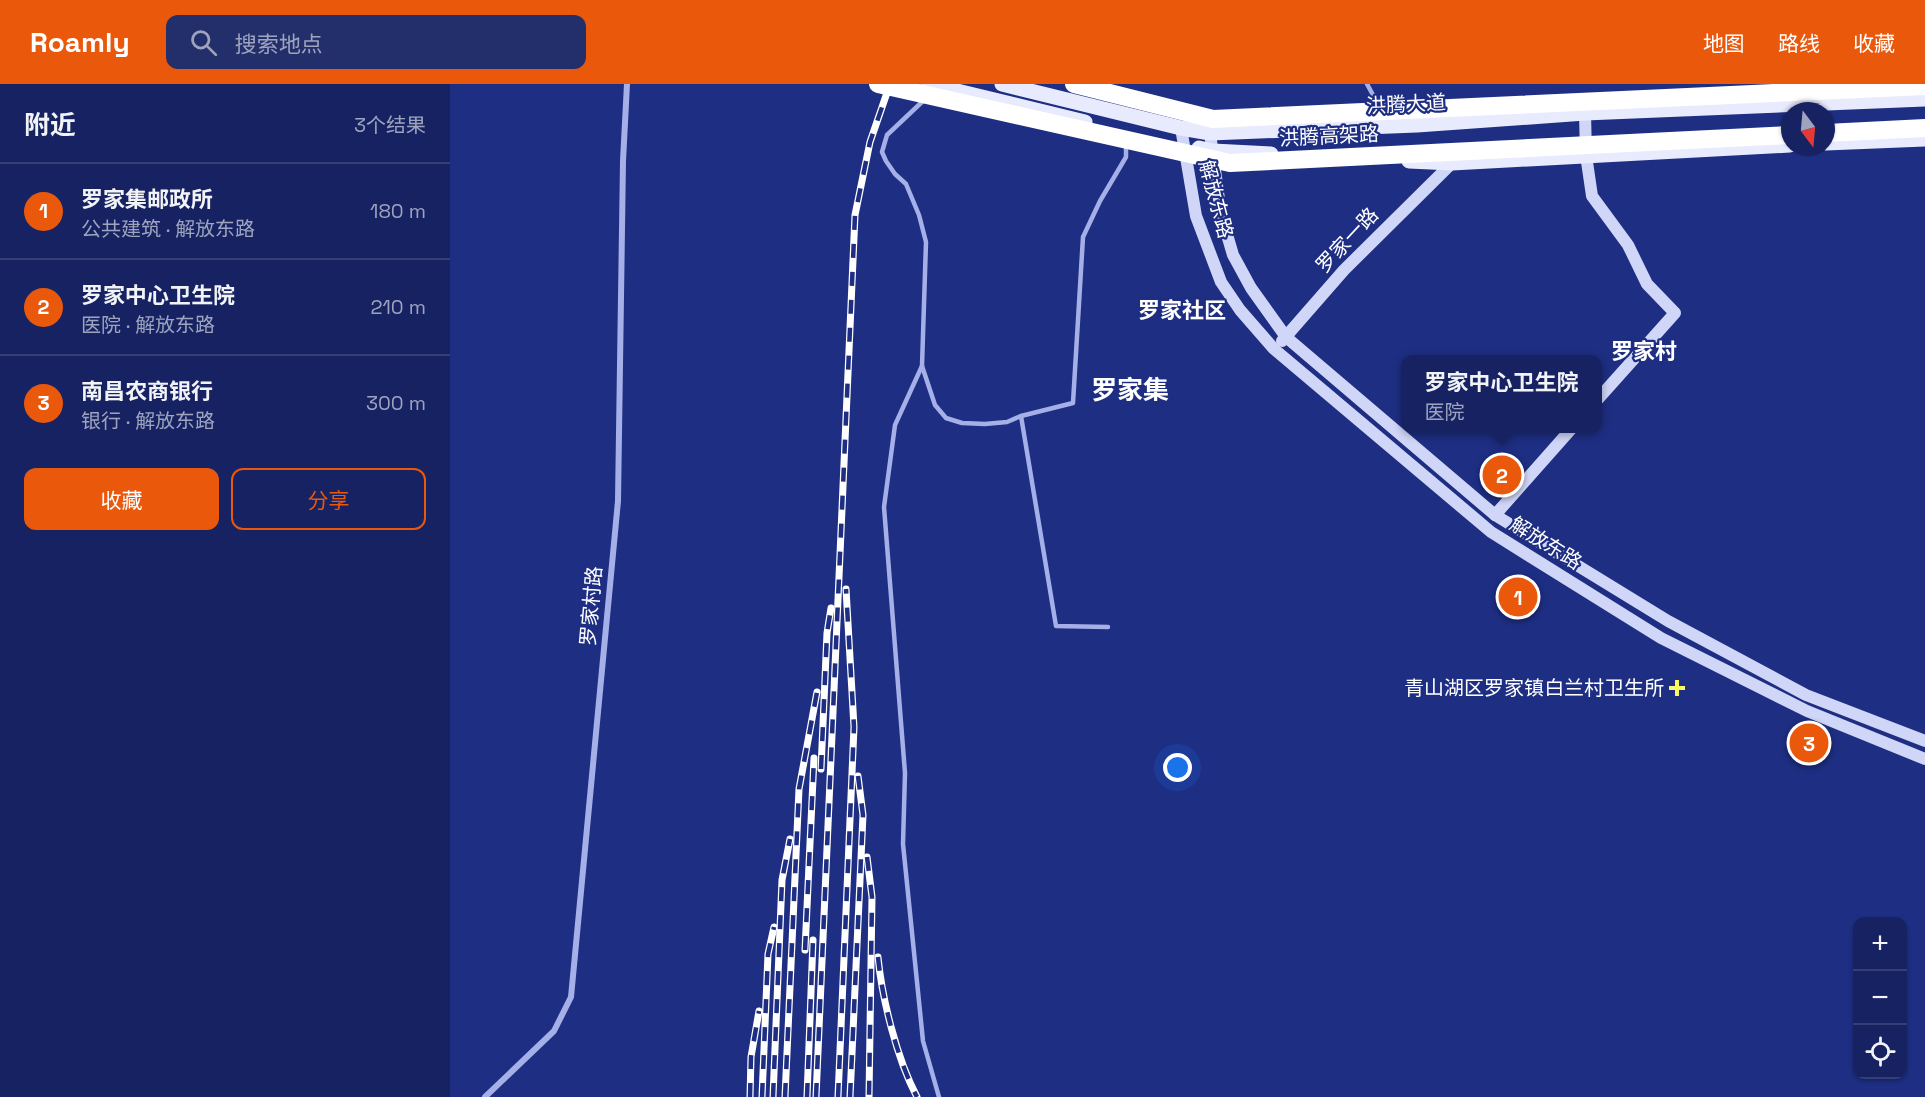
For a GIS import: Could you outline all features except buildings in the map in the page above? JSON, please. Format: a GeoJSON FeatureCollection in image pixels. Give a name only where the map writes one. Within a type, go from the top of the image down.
{"type":"FeatureCollection","features":[{"type":"Feature","properties":{"kind":"highway","name":"洪腾高架路"},"geometry":{"type":"LineString","coordinates":[[878,84],[1230,163],[1781,135]]}},
{"type":"Feature","properties":{"kind":"highway","name":"洪腾高架路"},"geometry":{"type":"LineString","coordinates":[[1074,84],[1213,119],[1925,86]]}},
{"type":"Feature","properties":{"kind":"highway"},"geometry":{"type":"LineString","coordinates":[[1835,133],[1925,128]]}},
{"type":"Feature","properties":{"kind":"main road"},"geometry":{"type":"LineString","coordinates":[[928,84],[1213,151],[1452,163],[1781,145]]}},
{"type":"Feature","properties":{"kind":"main road","name":"洪腾大道"},"geometry":{"type":"LineString","coordinates":[[1002,84],[1210,133],[1417,125],[1585,112],[1925,99]]}},
{"type":"Feature","properties":{"kind":"main road"},"geometry":{"type":"LineString","coordinates":[[1585,112],[1586,155],[1592,196],[1628,245],[1647,284],[1675,313],[1602,395]]}},
{"type":"Feature","properties":{"kind":"main road","name":"解放东路"},"geometry":{"type":"LineString","coordinates":[[1181,128],[1196,216],[1221,282],[1240,310],[1274,349],[1491,532],[1661,638],[1807,711],[1925,759]]}},
{"type":"Feature","properties":{"kind":"main road","name":"解放东路"},"geometry":{"type":"LineString","coordinates":[[1210,133],[1221,214],[1233,255],[1251,288],[1286,337],[1495,515],[1668,621],[1806,695],[1925,741]]}},
{"type":"Feature","properties":{"kind":"main road"},"geometry":{"type":"LineString","coordinates":[[1835,143],[1925,139]]}},
{"type":"Feature","properties":{"kind":"main road","name":"罗家一路"},"geometry":{"type":"LineString","coordinates":[[1274,349],[1344,270],[1452,163]]}},
{"type":"Feature","properties":{"kind":"main road"},"geometry":{"type":"LineString","coordinates":[[1495,515],[1568,433]]}},
{"type":"Feature","properties":{"kind":"street","name":"罗家村路"},"geometry":{"type":"LineString","coordinates":[[485,1097],[554,1031],[571,997],[618,501],[623,173],[627,84]]}},
{"type":"Feature","properties":{"kind":"lane"},"geometry":{"type":"LineString","coordinates":[[1119,84],[1126,114]]}},
{"type":"Feature","properties":{"kind":"lane"},"geometry":{"type":"LineString","coordinates":[[1367,84],[1385,117]]}},
{"type":"Feature","properties":{"kind":"lane"},"geometry":{"type":"LineString","coordinates":[[923,101],[887,135],[882,152],[895,174],[906,184],[919,215],[926,242],[922,366],[935,405],[946,418],[962,423],[1007,422],[1021,416],[1073,403],[1083,237],[1100,201],[1126,157],[1127,131]]}},
{"type":"Feature","properties":{"kind":"lane"},"geometry":{"type":"LineString","coordinates":[[1396,120],[1417,125]]}},
{"type":"Feature","properties":{"kind":"lane"},"geometry":{"type":"LineString","coordinates":[[922,366],[895,425],[884,507],[905,773],[903,844],[923,1041],[939,1097]]}},
{"type":"Feature","properties":{"kind":"lane"},"geometry":{"type":"LineString","coordinates":[[1021,416],[1056,626],[1108,627]]}},
{"type":"Feature","properties":{"kind":"railway"},"geometry":{"type":"LineString","coordinates":[[816,1097],[855,215],[870,142],[890,84]]}},
{"type":"Feature","properties":{"kind":"railway"},"geometry":{"type":"LineString","coordinates":[[838,1097],[854,727],[846,589]]}},
{"type":"Feature","properties":{"kind":"railway"},"geometry":{"type":"LineString","coordinates":[[821,769],[827,633],[831,608]]}},
{"type":"Feature","properties":{"kind":"railway"},"geometry":{"type":"LineString","coordinates":[[785,1097],[799,789],[817,692]]}},
{"type":"Feature","properties":{"kind":"railway"},"geometry":{"type":"LineString","coordinates":[[805,950],[814,758]]}},
{"type":"Feature","properties":{"kind":"railway"},"geometry":{"type":"LineString","coordinates":[[850,1097],[863,815],[858,776]]}},
{"type":"Feature","properties":{"kind":"railway"},"geometry":{"type":"LineString","coordinates":[[773,1097],[782,880],[790,839]]}},
{"type":"Feature","properties":{"kind":"railway"},"geometry":{"type":"LineString","coordinates":[[867,857],[872,897],[869,1097]]}},
{"type":"Feature","properties":{"kind":"railway"},"geometry":{"type":"LineString","coordinates":[[762,1097],[768,954],[774,927]]}},
{"type":"Feature","properties":{"kind":"railway"},"geometry":{"type":"LineString","coordinates":[[807,1097],[813,940]]}},
{"type":"Feature","properties":{"kind":"railway"},"geometry":{"type":"LineString","coordinates":[[878,957],[892,1028],[903,1065],[917,1097]]}},
{"type":"Feature","properties":{"kind":"railway"},"geometry":{"type":"LineString","coordinates":[[750,1097],[751,1057],[759,1011]]}},
{"type":"Feature","properties":{"kind":"place","name":"罗家中心卫生院"},"geometry":{"type":"Point","coordinates":[1502,475]}},
{"type":"Feature","properties":{"kind":"place","name":"罗家集邮政所"},"geometry":{"type":"Point","coordinates":[1518,597]}},
{"type":"Feature","properties":{"kind":"place","name":"青山湖区罗家镇白兰村卫生所"},"geometry":{"type":"Point","coordinates":[1677,688]}},
{"type":"Feature","properties":{"kind":"place","name":"南昌农商银行"},"geometry":{"type":"Point","coordinates":[1809,743]}},
{"type":"Feature","properties":{"kind":"district","name":"罗家社区"},"geometry":{"type":"Point","coordinates":[1182,310]}},
{"type":"Feature","properties":{"kind":"district","name":"罗家村"},"geometry":{"type":"Point","coordinates":[1644,351]}},
{"type":"Feature","properties":{"kind":"district","name":"罗家集"},"geometry":{"type":"Point","coordinates":[1130,390]}}]}
